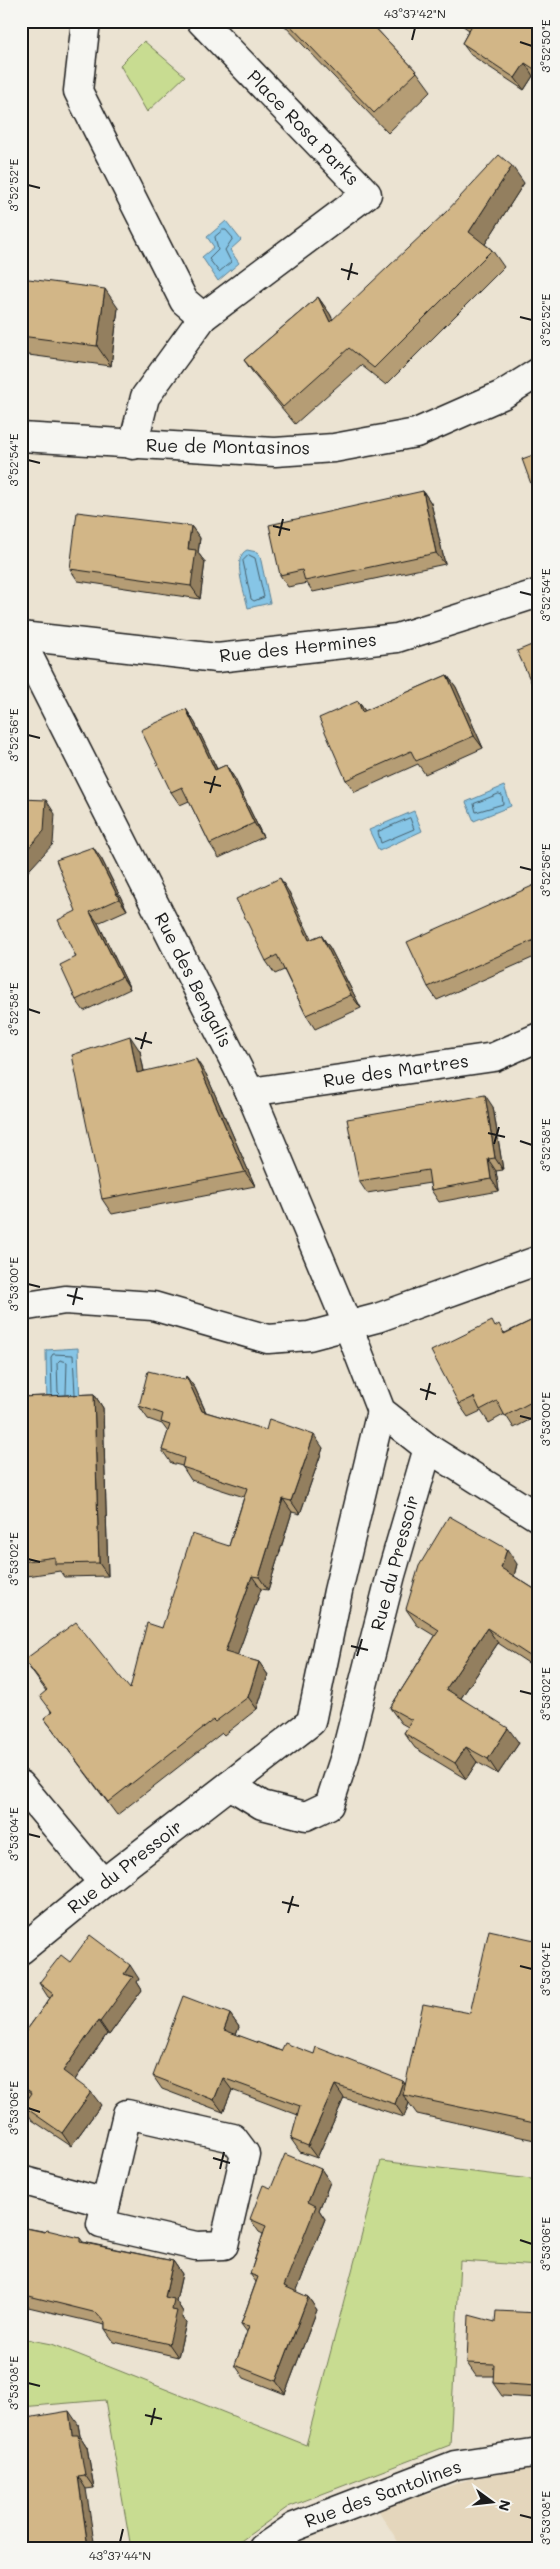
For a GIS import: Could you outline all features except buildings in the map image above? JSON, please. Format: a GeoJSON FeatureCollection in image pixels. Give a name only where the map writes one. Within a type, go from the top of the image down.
{"type":"FeatureCollection","features":[{"type":"Feature","properties":{"kind":"street"},"geometry":{"type":"LineString","coordinates":[[86,21],[78,91],[184,301],[203,316]]}},
{"type":"Feature","properties":{"kind":"street","name":"Place Rosa Parks"},"geometry":{"type":"LineString","coordinates":[[133,445],[145,398],[203,316],[367,194],[201,21]]}},
{"type":"Feature","properties":{"kind":"street","name":"Rue de Montasinos"},"geometry":{"type":"LineString","coordinates":[[21,437],[275,452],[334,448],[416,434],[502,395],[539,372]]}},
{"type":"Feature","properties":{"kind":"street","name":"Rue des Hermines"},"geometry":{"type":"LineString","coordinates":[[21,636],[217,658],[397,638],[539,593]]}},
{"type":"Feature","properties":{"kind":"street","name":"Rue des Bengalis"},"geometry":{"type":"LineString","coordinates":[[21,641],[250,1092],[348,1326],[381,1411]]}},
{"type":"Feature","properties":{"kind":"street","name":"Rue des Martres"},"geometry":{"type":"LineString","coordinates":[[250,1092],[494,1057],[539,1037]]}},
{"type":"Feature","properties":{"kind":"street"},"geometry":{"type":"LineString","coordinates":[[21,1307],[65,1300],[153,1306],[268,1339],[309,1336],[348,1326],[422,1302],[539,1260]]}},
{"type":"Feature","properties":{"kind":"street"},"geometry":{"type":"LineString","coordinates":[[381,1411],[428,1448],[539,1518]]}},
{"type":"Feature","properties":{"kind":"street","name":"Rue du Pressoir"},"geometry":{"type":"LineString","coordinates":[[21,1950],[103,1883],[311,1722],[340,1582],[381,1411]]}},
{"type":"Feature","properties":{"kind":"street","name":"Rue du Pressoir"},"geometry":{"type":"LineString","coordinates":[[230,1785],[262,1805],[306,1816],[330,1805],[345,1756],[390,1575],[428,1448]]}},
{"type":"Feature","properties":{"kind":"street"},"geometry":{"type":"LineString","coordinates":[[21,1784],[103,1883]]}},
{"type":"Feature","properties":{"kind":"street"},"geometry":{"type":"LineString","coordinates":[[127,2114],[233,2138],[245,2154],[224,2245],[196,2246],[101,2224],[106,2203],[127,2114]]}},
{"type":"Feature","properties":{"kind":"street"},"geometry":{"type":"LineString","coordinates":[[21,2180],[106,2203]]}},
{"type":"Feature","properties":{"kind":"street","name":"Rue des Santolines"},"geometry":{"type":"LineString","coordinates":[[263,2548],[294,2526],[455,2465],[539,2452]]}},
{"type":"Feature","properties":{"kind":"shaded area"},"geometry":{"type":"Polygon","coordinates":[[[539,2467],[539,2548],[402,2548],[378,2510],[470,2479],[539,2467]]]}},
{"type":"Feature","properties":{"kind":"green space"},"geometry":{"type":"Polygon","coordinates":[[[144,41],[185,76],[147,112],[120,65],[144,41]]]}},
{"type":"Feature","properties":{"kind":"green space"},"geometry":{"type":"Polygon","coordinates":[[[381,2161],[539,2180],[539,2266],[460,2261],[450,2445],[288,2507],[231,2548],[131,2548],[105,2400],[21,2407],[21,2338],[52,2344],[306,2445],[381,2161]]]}},
{"type":"Feature","properties":{"kind":"water"},"geometry":{"type":"Polygon","coordinates":[[[226,221],[241,240],[230,250],[239,263],[218,281],[202,257],[214,247],[207,237],[226,221]]]}},
{"type":"Feature","properties":{"kind":"water"},"geometry":{"type":"Polygon","coordinates":[[[247,550],[257,552],[260,556],[270,603],[248,608],[239,567],[242,554],[247,550]]]}},
{"type":"Feature","properties":{"kind":"water"},"geometry":{"type":"Polygon","coordinates":[[[504,786],[511,806],[474,821],[466,802],[504,786]]]}},
{"type":"Feature","properties":{"kind":"water"},"geometry":{"type":"Polygon","coordinates":[[[414,811],[422,831],[379,851],[369,830],[414,811]]]}},
{"type":"Feature","properties":{"kind":"water"},"geometry":{"type":"Polygon","coordinates":[[[78,1348],[80,1405],[47,1409],[46,1350],[78,1348]]]}}]}
